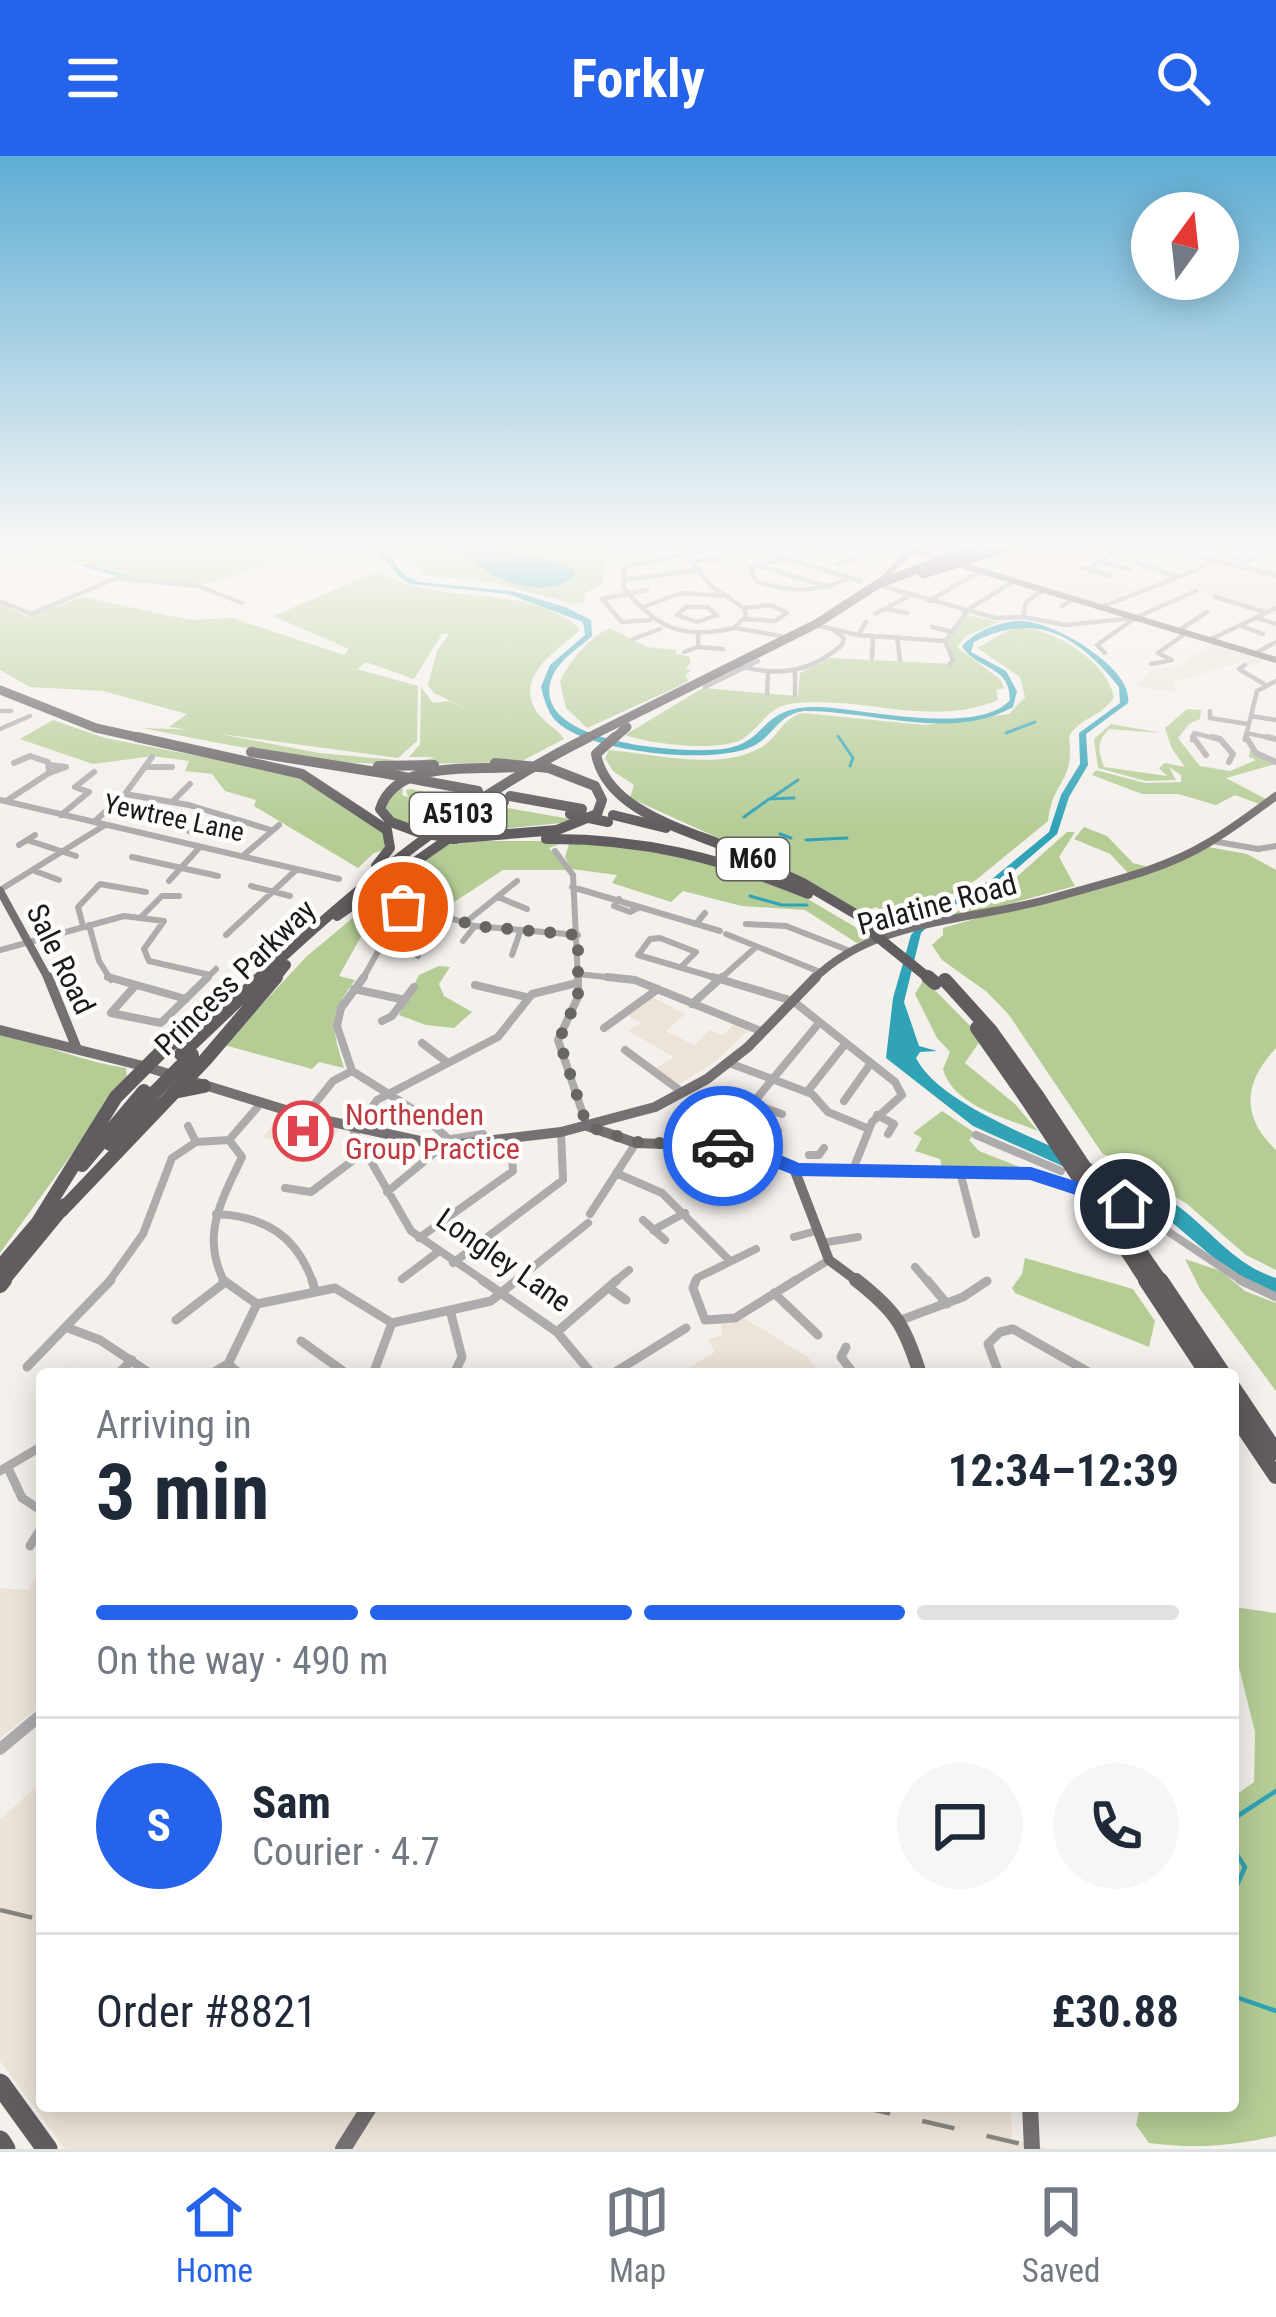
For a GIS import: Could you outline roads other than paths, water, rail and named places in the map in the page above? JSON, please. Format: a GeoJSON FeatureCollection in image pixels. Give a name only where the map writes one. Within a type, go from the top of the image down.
{"type":"FeatureCollection","features":[{"type":"Feature","properties":{"kind":"highway","name":"A5103"},"geometry":{"type":"LineString","coordinates":[[683,693],[771,642]]}},
{"type":"Feature","properties":{"kind":"highway","name":"A5103"},"geometry":{"type":"LineString","coordinates":[[610,729],[667,697],[788,642]]}},
{"type":"Feature","properties":{"kind":"highway","name":"M60"},"geometry":{"type":"LineString","coordinates":[[0,680],[106,724],[254,753],[395,772],[419,784],[611,818],[732,849]]}},
{"type":"Feature","properties":{"kind":"highway","name":"M60"},"geometry":{"type":"LineString","coordinates":[[0,690],[59,716],[288,770],[346,800],[387,830],[388,851],[352,891]]}},
{"type":"Feature","properties":{"kind":"highway"},"geometry":{"type":"LineString","coordinates":[[610,729],[635,723],[683,693]]}},
{"type":"Feature","properties":{"kind":"highway","name":"Princess Parkway"},"geometry":{"type":"LineString","coordinates":[[0,1285],[61,1211],[141,1072],[192,1074],[282,963],[352,891],[453,817],[571,745],[683,693]]}},
{"type":"Feature","properties":{"kind":"highway","name":"M60"},"geometry":{"type":"LineString","coordinates":[[610,729],[595,760],[599,775],[628,800],[803,883],[876,930],[940,982],[1032,1097],[1204,1368]]}},
{"type":"Feature","properties":{"kind":"highway","name":"M60"},"geometry":{"type":"LineString","coordinates":[[150,741],[395,772],[495,763],[549,768],[592,783],[602,800],[593,818],[560,834]]}},
{"type":"Feature","properties":{"kind":"highway","name":"Princess Parkway"},"geometry":{"type":"LineString","coordinates":[[282,963],[429,842],[571,745]]}},
{"type":"Feature","properties":{"kind":"highway","name":"M60"},"geometry":{"type":"LineString","coordinates":[[571,745],[524,764],[405,779],[383,794],[380,809],[386,818],[418,832],[455,839],[560,834],[680,846],[808,894]]}},
{"type":"Feature","properties":{"kind":"highway","name":"M60"},"geometry":{"type":"LineString","coordinates":[[611,818],[707,849],[876,930]]}},
{"type":"Feature","properties":{"kind":"highway"},"geometry":{"type":"LineString","coordinates":[[337,916],[448,838],[560,834]]}},
{"type":"Feature","properties":{"kind":"highway"},"geometry":{"type":"LineString","coordinates":[[0,1267],[35,1226],[104,1114],[141,1072],[282,963]]}},
{"type":"Feature","properties":{"kind":"highway"},"geometry":{"type":"LineString","coordinates":[[61,1211],[192,1074]]}},
{"type":"Feature","properties":{"kind":"highway","name":"M60"},"geometry":{"type":"LineString","coordinates":[[1144,1267],[1219,1368]]}},
{"type":"Feature","properties":{"kind":"highway"},"geometry":{"type":"LineString","coordinates":[[1239,1397],[1276,1452]]}},
{"type":"Feature","properties":{"kind":"highway"},"geometry":{"type":"LineString","coordinates":[[1239,1421],[1276,1476]]}},
{"type":"Feature","properties":{"kind":"highway"},"geometry":{"type":"LineString","coordinates":[[0,2084],[47,2149]]}},
{"type":"Feature","properties":{"kind":"highway"},"geometry":{"type":"LineString","coordinates":[[0,2141],[5,2149]]}},
{"type":"Feature","properties":{"kind":"main road"},"geometry":{"type":"LineString","coordinates":[[1215,642],[1276,660]]}},
{"type":"Feature","properties":{"kind":"main road","name":"Palatine Road"},"geometry":{"type":"LineString","coordinates":[[0,1030],[105,1057],[141,1072],[192,1074],[261,1103],[353,1127],[450,1144],[561,1132],[636,1113],[684,1093],[730,1063],[820,972],[850,951],[902,931],[1106,883],[1212,841],[1276,796]]}},
{"type":"Feature","properties":{"kind":"main road","name":"Sale Road"},"geometry":{"type":"LineString","coordinates":[[0,890],[77,1049]]}},
{"type":"Feature","properties":{"kind":"main road"},"geometry":{"type":"LineString","coordinates":[[587,1126],[636,1142],[731,1147],[760,1153],[796,1169],[830,1260],[901,1320],[918,1368]]}},
{"type":"Feature","properties":{"kind":"main road"},"geometry":{"type":"LineString","coordinates":[[343,2149],[366,2112]]}},
{"type":"Feature","properties":{"kind":"main road"},"geometry":{"type":"LineString","coordinates":[[1030,2116],[1032,2149]]}},
{"type":"Feature","properties":{"kind":"street"},"geometry":{"type":"LineString","coordinates":[[698,642],[698,647]]}},
{"type":"Feature","properties":{"kind":"street"},"geometry":{"type":"LineString","coordinates":[[742,666],[768,674],[795,672],[837,651],[842,642]]}},
{"type":"Feature","properties":{"kind":"street"},"geometry":{"type":"LineString","coordinates":[[872,658],[873,642]]}},
{"type":"Feature","properties":{"kind":"street"},"geometry":{"type":"LineString","coordinates":[[898,642],[900,660]]}},
{"type":"Feature","properties":{"kind":"street"},"geometry":{"type":"LineString","coordinates":[[946,642],[953,659],[950,664]]}},
{"type":"Feature","properties":{"kind":"street"},"geometry":{"type":"LineString","coordinates":[[1101,642],[1097,645],[1105,652]]}},
{"type":"Feature","properties":{"kind":"street"},"geometry":{"type":"LineString","coordinates":[[1151,664],[1172,660],[1158,654],[1171,642]]}},
{"type":"Feature","properties":{"kind":"street"},"geometry":{"type":"LineString","coordinates":[[1254,654],[1276,643]]}},
{"type":"Feature","properties":{"kind":"street"},"geometry":{"type":"LineString","coordinates":[[684,652],[698,647],[722,649]]}},
{"type":"Feature","properties":{"kind":"street"},"geometry":{"type":"LineString","coordinates":[[708,686],[758,661]]}},
{"type":"Feature","properties":{"kind":"street"},"geometry":{"type":"LineString","coordinates":[[1244,668],[1276,694]]}},
{"type":"Feature","properties":{"kind":"street"},"geometry":{"type":"LineString","coordinates":[[795,672],[795,695]]}},
{"type":"Feature","properties":{"kind":"street"},"geometry":{"type":"LineString","coordinates":[[767,694],[768,674]]}},
{"type":"Feature","properties":{"kind":"street"},"geometry":{"type":"LineString","coordinates":[[1262,686],[1276,681]]}},
{"type":"Feature","properties":{"kind":"street"},"geometry":{"type":"LineString","coordinates":[[1249,746],[1246,734],[1262,686]]}},
{"type":"Feature","properties":{"kind":"street"},"geometry":{"type":"LineString","coordinates":[[0,711],[11,711]]}},
{"type":"Feature","properties":{"kind":"street"},"geometry":{"type":"LineString","coordinates":[[1210,711],[1210,718],[1222,722],[1276,720]]}},
{"type":"Feature","properties":{"kind":"street"},"geometry":{"type":"LineString","coordinates":[[0,729],[30,716]]}},
{"type":"Feature","properties":{"kind":"street"},"geometry":{"type":"LineString","coordinates":[[1206,755],[1192,740],[1194,733],[1220,739],[1233,754],[1229,763]]}},
{"type":"Feature","properties":{"kind":"street"},"geometry":{"type":"LineString","coordinates":[[1246,734],[1276,739]]}},
{"type":"Feature","properties":{"kind":"street"},"geometry":{"type":"LineString","coordinates":[[1228,747],[1249,746],[1275,762]]}},
{"type":"Feature","properties":{"kind":"street"},"geometry":{"type":"LineString","coordinates":[[3,800],[50,769],[30,755],[14,763]]}},
{"type":"Feature","properties":{"kind":"street"},"geometry":{"type":"LineString","coordinates":[[94,822],[125,794],[152,757]]}},
{"type":"Feature","properties":{"kind":"street"},"geometry":{"type":"LineString","coordinates":[[1260,766],[1275,762]]}},
{"type":"Feature","properties":{"kind":"street"},"geometry":{"type":"LineString","coordinates":[[146,766],[172,767]]}},
{"type":"Feature","properties":{"kind":"street"},"geometry":{"type":"LineString","coordinates":[[61,815],[89,792],[75,787],[94,772]]}},
{"type":"Feature","properties":{"kind":"street"},"geometry":{"type":"LineString","coordinates":[[173,801],[190,784]]}},
{"type":"Feature","properties":{"kind":"street"},"geometry":{"type":"LineString","coordinates":[[125,794],[275,827],[244,855]]}},
{"type":"Feature","properties":{"kind":"street"},"geometry":{"type":"LineString","coordinates":[[32,808],[40,799]]}},
{"type":"Feature","properties":{"kind":"street","name":"Yewtree Lane"},"geometry":{"type":"LineString","coordinates":[[3,800],[339,878]]}},
{"type":"Feature","properties":{"kind":"street"},"geometry":{"type":"LineString","coordinates":[[218,813],[231,804]]}},
{"type":"Feature","properties":{"kind":"street"},"geometry":{"type":"LineString","coordinates":[[0,890],[105,825]]}},
{"type":"Feature","properties":{"kind":"street"},"geometry":{"type":"LineString","coordinates":[[169,881],[209,836],[189,831]]}},
{"type":"Feature","properties":{"kind":"street"},"geometry":{"type":"LineString","coordinates":[[27,840],[76,856]]}},
{"type":"Feature","properties":{"kind":"street"},"geometry":{"type":"LineString","coordinates":[[1212,841],[1258,849],[1276,846]]}},
{"type":"Feature","properties":{"kind":"street"},"geometry":{"type":"LineString","coordinates":[[555,850],[573,875],[578,935],[578,997],[559,1040],[587,1126]]}},
{"type":"Feature","properties":{"kind":"street"},"geometry":{"type":"LineString","coordinates":[[133,857],[218,876]]}},
{"type":"Feature","properties":{"kind":"street"},"geometry":{"type":"LineString","coordinates":[[226,935],[296,870]]}},
{"type":"Feature","properties":{"kind":"street"},"geometry":{"type":"LineString","coordinates":[[34,871],[58,880]]}},
{"type":"Feature","properties":{"kind":"street"},"geometry":{"type":"LineString","coordinates":[[465,923],[517,881]]}},
{"type":"Feature","properties":{"kind":"street"},"geometry":{"type":"LineString","coordinates":[[145,892],[100,884],[78,907],[103,970],[115,983],[188,999]]}},
{"type":"Feature","properties":{"kind":"street"},"geometry":{"type":"LineString","coordinates":[[251,886],[290,896]]}},
{"type":"Feature","properties":{"kind":"street"},"geometry":{"type":"LineString","coordinates":[[572,886],[723,933],[820,972]]}},
{"type":"Feature","properties":{"kind":"street"},"geometry":{"type":"LineString","coordinates":[[141,917],[162,896],[179,896]]}},
{"type":"Feature","properties":{"kind":"street"},"geometry":{"type":"LineString","coordinates":[[497,897],[527,909]]}},
{"type":"Feature","properties":{"kind":"street"},"geometry":{"type":"LineString","coordinates":[[450,1144],[422,1115],[352,1071],[338,1026],[341,1008],[386,946],[403,907],[415,905],[475,926],[578,935]]}},
{"type":"Feature","properties":{"kind":"street"},"geometry":{"type":"LineString","coordinates":[[696,924],[705,913]]}},
{"type":"Feature","properties":{"kind":"street"},"geometry":{"type":"LineString","coordinates":[[0,950],[86,925],[141,917],[164,921],[144,949],[149,961],[213,972],[155,1024],[111,1013],[134,987]]}},
{"type":"Feature","properties":{"kind":"street"},"geometry":{"type":"LineString","coordinates":[[746,925],[786,926],[850,951]]}},
{"type":"Feature","properties":{"kind":"street"},"geometry":{"type":"LineString","coordinates":[[463,941],[475,926]]}},
{"type":"Feature","properties":{"kind":"street"},"geometry":{"type":"LineString","coordinates":[[512,955],[520,932]]}},
{"type":"Feature","properties":{"kind":"street"},"geometry":{"type":"LineString","coordinates":[[681,967],[696,952],[660,938],[650,939],[638,955],[793,1001],[902,1092],[873,1122],[852,1172]]}},
{"type":"Feature","properties":{"kind":"street"},"geometry":{"type":"LineString","coordinates":[[386,946],[408,947],[418,956]]}},
{"type":"Feature","properties":{"kind":"street"},"geometry":{"type":"LineString","coordinates":[[692,1004],[756,947]]}},
{"type":"Feature","properties":{"kind":"street"},"geometry":{"type":"LineString","coordinates":[[175,967],[182,960]]}},
{"type":"Feature","properties":{"kind":"street"},"geometry":{"type":"LineString","coordinates":[[475,985],[527,997],[577,979],[635,980],[763,1032]]}},
{"type":"Feature","properties":{"kind":"street"},"geometry":{"type":"LineString","coordinates":[[382,1021],[414,987]]}},
{"type":"Feature","properties":{"kind":"street"},"geometry":{"type":"LineString","coordinates":[[354,989],[405,1000]]}},
{"type":"Feature","properties":{"kind":"street"},"geometry":{"type":"LineString","coordinates":[[604,1028],[658,989]]}},
{"type":"Feature","properties":{"kind":"street"},"geometry":{"type":"LineString","coordinates":[[353,1127],[388,1096],[496,1038],[527,997]]}},
{"type":"Feature","properties":{"kind":"street"},"geometry":{"type":"LineString","coordinates":[[731,1147],[729,1132],[819,1023]]}},
{"type":"Feature","properties":{"kind":"street"},"geometry":{"type":"LineString","coordinates":[[422,1043],[448,1063]]}},
{"type":"Feature","properties":{"kind":"street"},"geometry":{"type":"LineString","coordinates":[[807,1092],[846,1043]]}},
{"type":"Feature","properties":{"kind":"street"},"geometry":{"type":"LineString","coordinates":[[626,1050],[684,1093]]}},
{"type":"Feature","properties":{"kind":"street"},"geometry":{"type":"LineString","coordinates":[[730,1063],[807,1092],[825,1104],[828,1112],[894,1124],[888,1134]]}},
{"type":"Feature","properties":{"kind":"street"},"geometry":{"type":"LineString","coordinates":[[844,1101],[871,1063]]}},
{"type":"Feature","properties":{"kind":"street"},"geometry":{"type":"LineString","coordinates":[[305,1115],[333,1081],[352,1071]]}},
{"type":"Feature","properties":{"kind":"street"},"geometry":{"type":"LineString","coordinates":[[27,1367],[68,1328],[136,1245],[172,1158],[196,1142],[229,1140],[261,1103]]}},
{"type":"Feature","properties":{"kind":"street"},"geometry":{"type":"LineString","coordinates":[[751,1103],[782,1114]]}},
{"type":"Feature","properties":{"kind":"street"},"geometry":{"type":"LineString","coordinates":[[188,1126],[196,1142]]}},
{"type":"Feature","properties":{"kind":"street","name":"Longley Lane"},"geometry":{"type":"LineString","coordinates":[[353,1127],[387,1192],[419,1238],[556,1331],[587,1368]]}},
{"type":"Feature","properties":{"kind":"street"},"geometry":{"type":"LineString","coordinates":[[760,1153],[778,1131]]}},
{"type":"Feature","properties":{"kind":"street"},"geometry":{"type":"LineString","coordinates":[[452,1263],[563,1180],[561,1132]]}},
{"type":"Feature","properties":{"kind":"street"},"geometry":{"type":"LineString","coordinates":[[387,1192],[450,1144],[483,1134]]}},
{"type":"Feature","properties":{"kind":"street"},"geometry":{"type":"LineString","coordinates":[[976,1135],[1060,1171]]}},
{"type":"Feature","properties":{"kind":"street"},"geometry":{"type":"LineString","coordinates":[[419,1238],[513,1171],[511,1139]]}},
{"type":"Feature","properties":{"kind":"street"},"geometry":{"type":"LineString","coordinates":[[229,1140],[242,1156],[216,1214],[212,1257],[224,1283],[257,1304],[335,1288],[392,1323],[490,1301],[589,1218],[636,1142]]}},
{"type":"Feature","properties":{"kind":"street"},"geometry":{"type":"LineString","coordinates":[[285,1188],[311,1192],[364,1152]]}},
{"type":"Feature","properties":{"kind":"street"},"geometry":{"type":"LineString","coordinates":[[818,1153],[820,1170]]}},
{"type":"Feature","properties":{"kind":"street"},"geometry":{"type":"LineString","coordinates":[[1021,1173],[1027,1159]]}},
{"type":"Feature","properties":{"kind":"street"},"geometry":{"type":"LineString","coordinates":[[796,1169],[1021,1173],[1125,1204],[1172,1229],[1235,1280],[1276,1297]]}},
{"type":"Feature","properties":{"kind":"street"},"geometry":{"type":"LineString","coordinates":[[960,1172],[976,1234]]}},
{"type":"Feature","properties":{"kind":"street"},"geometry":{"type":"LineString","coordinates":[[616,1173],[662,1193],[730,1261]]}},
{"type":"Feature","properties":{"kind":"street"},"geometry":{"type":"LineString","coordinates":[[653,1230],[685,1213]]}},
{"type":"Feature","properties":{"kind":"street"},"geometry":{"type":"LineString","coordinates":[[216,1214],[248,1217],[287,1236],[304,1255],[315,1290]]}},
{"type":"Feature","properties":{"kind":"street"},"geometry":{"type":"LineString","coordinates":[[643,1220],[665,1240]]}},
{"type":"Feature","properties":{"kind":"street"},"geometry":{"type":"LineString","coordinates":[[794,1237],[856,1240]]}},
{"type":"Feature","properties":{"kind":"street"},"geometry":{"type":"LineString","coordinates":[[756,1249],[697,1279],[693,1288],[705,1320],[735,1318],[830,1260]]}},
{"type":"Feature","properties":{"kind":"street"},"geometry":{"type":"LineString","coordinates":[[402,1279],[438,1252]]}},
{"type":"Feature","properties":{"kind":"street"},"geometry":{"type":"LineString","coordinates":[[915,1267],[947,1304]]}},
{"type":"Feature","properties":{"kind":"street"},"geometry":{"type":"LineString","coordinates":[[556,1331],[629,1270]]}},
{"type":"Feature","properties":{"kind":"street"},"geometry":{"type":"LineString","coordinates":[[901,1320],[947,1304],[987,1281]]}},
{"type":"Feature","properties":{"kind":"street"},"geometry":{"type":"LineString","coordinates":[[176,1320],[224,1283]]}},
{"type":"Feature","properties":{"kind":"street"},"geometry":{"type":"LineString","coordinates":[[609,1288],[626,1300]]}},
{"type":"Feature","properties":{"kind":"street"},"geometry":{"type":"LineString","coordinates":[[774,1293],[818,1335]]}},
{"type":"Feature","properties":{"kind":"street"},"geometry":{"type":"LineString","coordinates":[[222,1368],[228,1364],[257,1304]]}},
{"type":"Feature","properties":{"kind":"street"},"geometry":{"type":"LineString","coordinates":[[450,1310],[462,1357],[457,1368]]}},
{"type":"Feature","properties":{"kind":"street"},"geometry":{"type":"LineString","coordinates":[[375,1368],[392,1323]]}},
{"type":"Feature","properties":{"kind":"street"},"geometry":{"type":"LineString","coordinates":[[68,1328],[143,1368]]}},
{"type":"Feature","properties":{"kind":"street"},"geometry":{"type":"LineString","coordinates":[[621,1368],[686,1328]]}},
{"type":"Feature","properties":{"kind":"street"},"geometry":{"type":"LineString","coordinates":[[996,1368],[989,1340],[1013,1329],[1081,1368]]}},
{"type":"Feature","properties":{"kind":"street"},"geometry":{"type":"LineString","coordinates":[[301,1341],[339,1368]]}},
{"type":"Feature","properties":{"kind":"street"},"geometry":{"type":"LineString","coordinates":[[841,1351],[845,1368]]}},
{"type":"Feature","properties":{"kind":"street"},"geometry":{"type":"LineString","coordinates":[[124,1368],[132,1360]]}},
{"type":"Feature","properties":{"kind":"street"},"geometry":{"type":"LineString","coordinates":[[228,1364],[233,1368]]}},
{"type":"Feature","properties":{"kind":"street"},"geometry":{"type":"LineString","coordinates":[[36,1450],[5,1470],[22,1498],[36,1507]]}},
{"type":"Feature","properties":{"kind":"street"},"geometry":{"type":"LineString","coordinates":[[30,1546],[36,1536]]}},
{"type":"Feature","properties":{"kind":"street"},"geometry":{"type":"LineString","coordinates":[[0,1749],[36,1719]]}},
{"type":"Feature","properties":{"kind":"water"},"geometry":{"type":"Polygon","coordinates":[[[577,642],[585,642],[553,676],[552,705],[566,721],[589,733],[679,750],[738,745],[774,718],[800,708],[948,719],[995,711],[1010,700],[1009,688],[999,674],[968,654],[962,646],[967,642],[974,642],[971,652],[1006,671],[1017,691],[1013,707],[964,722],[910,722],[804,711],[788,717],[753,746],[735,752],[682,755],[621,748],[571,732],[548,709],[541,687],[550,665],[577,642]]]}},
{"type":"Feature","properties":{"kind":"water"},"geometry":{"type":"Polygon","coordinates":[[[1072,642],[1106,662],[1126,689],[1128,703],[1086,734],[1088,765],[1069,797],[1057,834],[1000,883],[944,910],[921,933],[904,1002],[919,1046],[937,1051],[920,1052],[916,1058],[933,1080],[994,1120],[1172,1202],[1234,1255],[1276,1278],[1276,1294],[1228,1270],[1154,1207],[973,1126],[886,1058],[893,998],[911,935],[927,916],[992,879],[1049,832],[1061,795],[1080,764],[1079,733],[1120,703],[1119,687],[1072,642]]]}},
{"type":"Feature","properties":{"kind":"waterway"},"geometry":{"type":"LineString","coordinates":[[1006,733],[1035,722]]}},
{"type":"Feature","properties":{"kind":"waterway"},"geometry":{"type":"LineString","coordinates":[[838,736],[853,758],[850,766]]}},
{"type":"Feature","properties":{"kind":"waterway"},"geometry":{"type":"LineString","coordinates":[[770,799],[798,780]]}},
{"type":"Feature","properties":{"kind":"waterway"},"geometry":{"type":"LineString","coordinates":[[770,799],[794,798]]}},
{"type":"Feature","properties":{"kind":"waterway"},"geometry":{"type":"LineString","coordinates":[[744,817],[770,799]]}},
{"type":"Feature","properties":{"kind":"waterway"},"geometry":{"type":"LineString","coordinates":[[780,834],[791,838]]}},
{"type":"Feature","properties":{"kind":"waterway"},"geometry":{"type":"LineString","coordinates":[[806,840],[847,838]]}},
{"type":"Feature","properties":{"kind":"waterway"},"geometry":{"type":"LineString","coordinates":[[750,896],[782,905],[807,905]]}},
{"type":"Feature","properties":{"kind":"waterway"},"geometry":{"type":"LineString","coordinates":[[1239,1815],[1276,1791]]}},
{"type":"Feature","properties":{"kind":"waterway"},"geometry":{"type":"LineString","coordinates":[[1239,1858],[1245,1867],[1239,1880]]}},
{"type":"Feature","properties":{"kind":"waterway"},"geometry":{"type":"LineString","coordinates":[[1239,1998],[1276,2011]]}},
{"type":"Feature","properties":{"kind":"railway"},"geometry":{"type":"LineString","coordinates":[[0,1910],[36,1919]]}},
{"type":"Feature","properties":{"kind":"railway"},"geometry":{"type":"LineString","coordinates":[[884,2112],[1043,2149]]}},
{"type":"Feature","properties":{"kind":"place","name":"Northenden Group Practice"},"geometry":{"type":"Point","coordinates":[303,1131]}}]}
